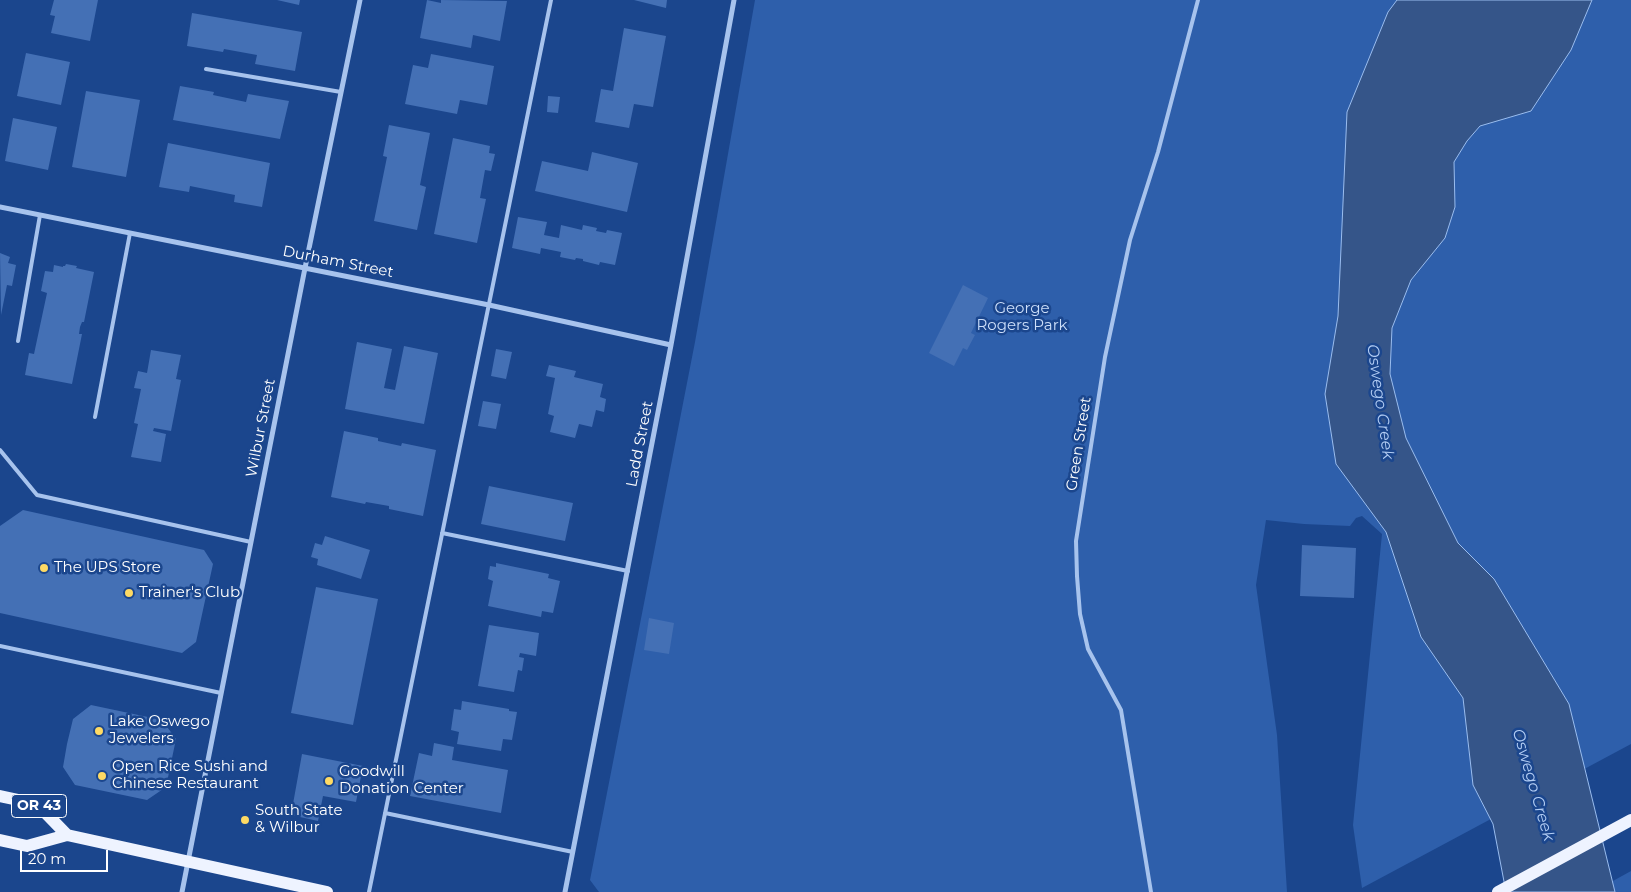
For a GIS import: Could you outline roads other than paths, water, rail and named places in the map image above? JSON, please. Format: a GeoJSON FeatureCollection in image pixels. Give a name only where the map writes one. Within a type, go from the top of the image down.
{"type":"FeatureCollection","features":[{"type":"Feature","properties":{"kind":"main road","name":"OR 43"},"geometry":{"type":"LineString","coordinates":[[0,796],[37,804],[67,835]]}},
{"type":"Feature","properties":{"kind":"main road"},"geometry":{"type":"LineString","coordinates":[[1498,892],[1631,820]]}},
{"type":"Feature","properties":{"kind":"main road","name":"OR 43"},"geometry":{"type":"LineString","coordinates":[[0,840],[27,846],[67,835],[327,892]]}},
{"type":"Feature","properties":{"kind":"street","name":"Wilbur Street"},"geometry":{"type":"LineString","coordinates":[[182,892],[360,0]]}},
{"type":"Feature","properties":{"kind":"street","name":"Ladd Street"},"geometry":{"type":"LineString","coordinates":[[565,892],[671,345],[734,0]]}},
{"type":"Feature","properties":{"kind":"street","name":"Durham Street"},"geometry":{"type":"LineString","coordinates":[[0,206],[488,305],[671,345]]}},
{"type":"Feature","properties":{"kind":"lane"},"geometry":{"type":"LineString","coordinates":[[369,892],[551,0]]}},
{"type":"Feature","properties":{"kind":"lane","name":"Green Street"},"geometry":{"type":"LineString","coordinates":[[1151,892],[1121,710],[1088,649],[1080,614],[1076,540],[1105,357],[1130,240],[1155,160],[1198,0]]}},
{"type":"Feature","properties":{"kind":"lane"},"geometry":{"type":"LineString","coordinates":[[206,69],[341,92]]}},
{"type":"Feature","properties":{"kind":"lane"},"geometry":{"type":"LineString","coordinates":[[18,341],[40,214]]}},
{"type":"Feature","properties":{"kind":"lane"},"geometry":{"type":"LineString","coordinates":[[95,417],[130,233]]}},
{"type":"Feature","properties":{"kind":"lane"},"geometry":{"type":"LineString","coordinates":[[0,450],[37,495],[251,542]]}},
{"type":"Feature","properties":{"kind":"lane"},"geometry":{"type":"LineString","coordinates":[[442,533],[628,571]]}},
{"type":"Feature","properties":{"kind":"lane"},"geometry":{"type":"LineString","coordinates":[[0,646],[221,693]]}},
{"type":"Feature","properties":{"kind":"lane"},"geometry":{"type":"LineString","coordinates":[[385,813],[573,852]]}},
{"type":"Feature","properties":{"kind":"water","name":"Oswego Creek"},"geometry":{"type":"Polygon","coordinates":[[[1397,0],[1592,0],[1571,50],[1531,111],[1480,126],[1467,141],[1454,162],[1455,207],[1445,238],[1411,280],[1392,328],[1390,374],[1406,438],[1458,543],[1494,579],[1569,704],[1615,892],[1506,892],[1493,824],[1473,785],[1463,698],[1421,637],[1386,532],[1336,464],[1325,394],[1338,316],[1347,112],[1388,12],[1397,0]]]}},
{"type":"Feature","properties":{"kind":"place","name":"The UPS Store"},"geometry":{"type":"Point","coordinates":[44,568]}},
{"type":"Feature","properties":{"kind":"place","name":"Trainer's Club"},"geometry":{"type":"Point","coordinates":[129,593]}},
{"type":"Feature","properties":{"kind":"place","name":"Lake Oswego Jewelers"},"geometry":{"type":"Point","coordinates":[99,731]}},
{"type":"Feature","properties":{"kind":"place","name":"Open Rice Sushi and Chinese Restaurant"},"geometry":{"type":"Point","coordinates":[102,776]}},
{"type":"Feature","properties":{"kind":"place","name":"Goodwill Donation Center"},"geometry":{"type":"Point","coordinates":[329,781]}},
{"type":"Feature","properties":{"kind":"place","name":"South State & Wilbur"},"geometry":{"type":"Point","coordinates":[245,820]}},
{"type":"Feature","properties":{"kind":"park label","name":"George Rogers Park"},"geometry":{"type":"Point","coordinates":[1022,318]}}]}
